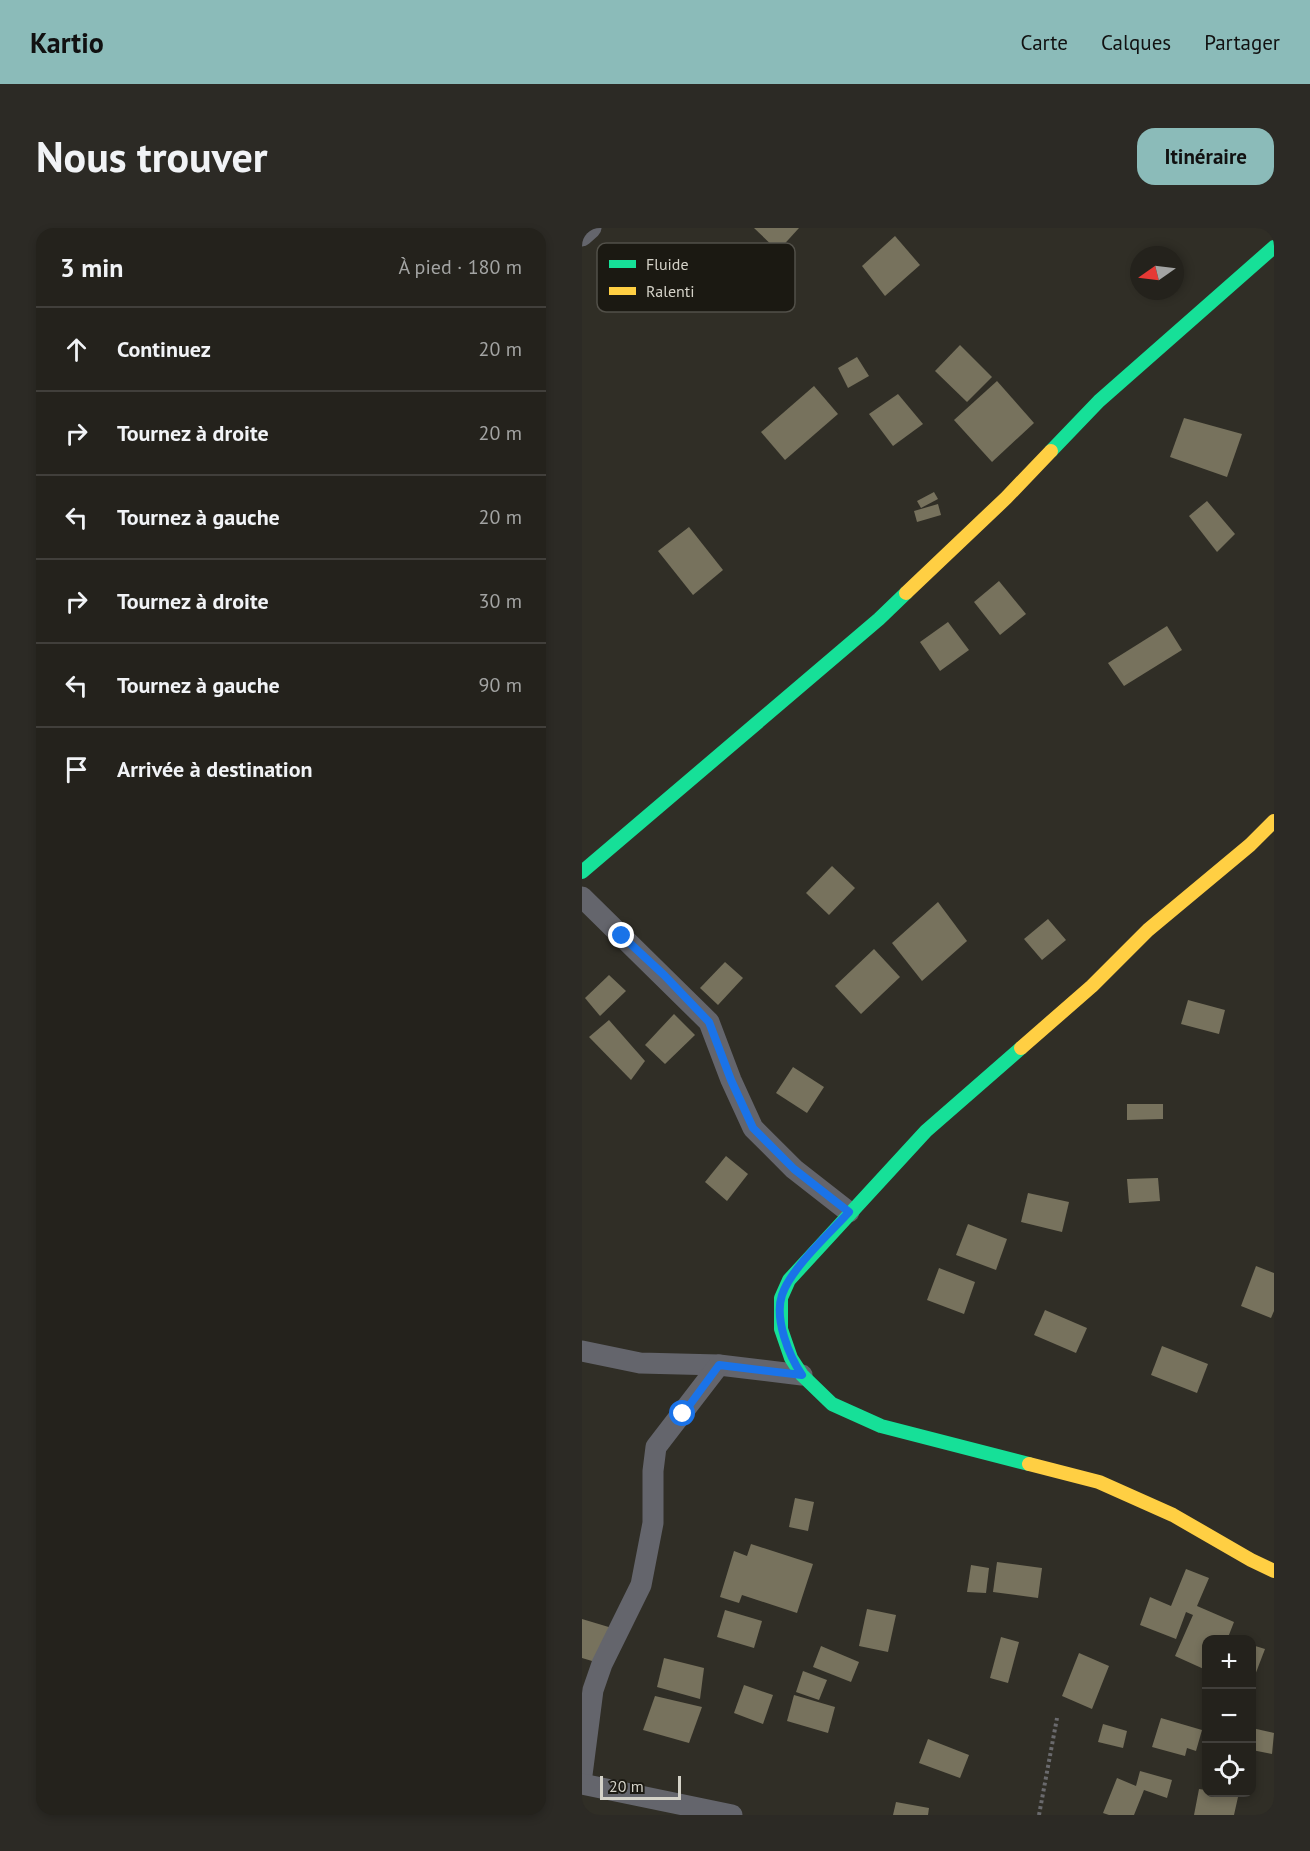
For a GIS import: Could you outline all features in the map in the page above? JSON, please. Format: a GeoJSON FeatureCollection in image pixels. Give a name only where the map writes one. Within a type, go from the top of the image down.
{"type":"FeatureCollection","features":[{"type":"Feature","properties":{"kind":"street"},"geometry":{"type":"LineString","coordinates":[[582,236],[591,228]]}},
{"type":"Feature","properties":{"kind":"street"},"geometry":{"type":"LineString","coordinates":[[582,872],[879,620],[1006,498],[1099,401],[1274,247]]}},
{"type":"Feature","properties":{"kind":"street"},"geometry":{"type":"LineString","coordinates":[[1274,821],[1250,845],[1148,930],[1092,986],[926,1131],[849,1212],[789,1280],[781,1298],[781,1329],[790,1358],[802,1375],[832,1404],[881,1426],[1099,1482],[1173,1515],[1274,1571]]}},
{"type":"Feature","properties":{"kind":"street"},"geometry":{"type":"LineString","coordinates":[[582,897],[664,975],[709,1022],[731,1080],[753,1128],[794,1169],[849,1212]]}},
{"type":"Feature","properties":{"kind":"street"},"geometry":{"type":"LineString","coordinates":[[582,1351],[640,1363],[719,1365],[802,1375]]}},
{"type":"Feature","properties":{"kind":"street"},"geometry":{"type":"LineString","coordinates":[[582,1774],[593,1690],[602,1664],[641,1586],[653,1523],[653,1472],[656,1447],[719,1365]]}},
{"type":"Feature","properties":{"kind":"street"},"geometry":{"type":"LineString","coordinates":[[582,1784],[732,1815]]}},
{"type":"Feature","properties":{"kind":"path"},"geometry":{"type":"LineString","coordinates":[[1038,1815],[1057,1718]]}},
{"type":"Feature","properties":{"kind":"building"},"geometry":{"type":"Polygon","coordinates":[[[754,228],[799,228],[785,243],[770,243],[754,228]]]}},
{"type":"Feature","properties":{"kind":"building"},"geometry":{"type":"Polygon","coordinates":[[[895,236],[920,265],[885,296],[862,266],[895,236]]]}},
{"type":"Feature","properties":{"kind":"building"},"geometry":{"type":"Polygon","coordinates":[[[960,345],[992,377],[967,402],[935,371],[960,345]]]}},
{"type":"Feature","properties":{"kind":"building"},"geometry":{"type":"Polygon","coordinates":[[[857,357],[869,376],[848,388],[838,368],[857,357]]]}},
{"type":"Feature","properties":{"kind":"building"},"geometry":{"type":"Polygon","coordinates":[[[997,381],[1034,423],[992,462],[954,420],[997,381]]]}},
{"type":"Feature","properties":{"kind":"building"},"geometry":{"type":"Polygon","coordinates":[[[814,386],[838,414],[785,460],[761,432],[814,386]]]}},
{"type":"Feature","properties":{"kind":"building"},"geometry":{"type":"Polygon","coordinates":[[[898,394],[923,424],[893,446],[869,414],[898,394]]]}},
{"type":"Feature","properties":{"kind":"building"},"geometry":{"type":"Polygon","coordinates":[[[1184,418],[1242,434],[1227,477],[1170,457],[1184,418]]]}},
{"type":"Feature","properties":{"kind":"building"},"geometry":{"type":"Polygon","coordinates":[[[934,492],[938,499],[921,508],[917,501],[934,492]]]}},
{"type":"Feature","properties":{"kind":"building"},"geometry":{"type":"Polygon","coordinates":[[[1207,501],[1235,534],[1217,552],[1189,516],[1207,501]]]}},
{"type":"Feature","properties":{"kind":"building"},"geometry":{"type":"Polygon","coordinates":[[[938,504],[941,515],[917,522],[914,511],[938,504]]]}},
{"type":"Feature","properties":{"kind":"building"},"geometry":{"type":"Polygon","coordinates":[[[689,527],[723,570],[693,595],[658,551],[689,527]]]}},
{"type":"Feature","properties":{"kind":"building"},"geometry":{"type":"Polygon","coordinates":[[[999,581],[1026,614],[1000,635],[974,602],[999,581]]]}},
{"type":"Feature","properties":{"kind":"building"},"geometry":{"type":"Polygon","coordinates":[[[948,622],[969,650],[940,671],[920,642],[948,622]]]}},
{"type":"Feature","properties":{"kind":"building"},"geometry":{"type":"Polygon","coordinates":[[[1167,626],[1182,650],[1124,686],[1108,663],[1167,626]]]}},
{"type":"Feature","properties":{"kind":"building"},"geometry":{"type":"Polygon","coordinates":[[[832,866],[855,888],[829,915],[806,893],[832,866]]]}},
{"type":"Feature","properties":{"kind":"building"},"geometry":{"type":"Polygon","coordinates":[[[938,902],[967,941],[922,981],[892,943],[938,902]]]}},
{"type":"Feature","properties":{"kind":"building"},"geometry":{"type":"Polygon","coordinates":[[[1048,919],[1066,940],[1042,960],[1024,939],[1048,919]]]}},
{"type":"Feature","properties":{"kind":"building"},"geometry":{"type":"Polygon","coordinates":[[[874,949],[900,977],[861,1014],[835,986],[874,949]]]}},
{"type":"Feature","properties":{"kind":"building"},"geometry":{"type":"Polygon","coordinates":[[[725,962],[743,978],[718,1005],[700,988],[725,962]]]}},
{"type":"Feature","properties":{"kind":"building"},"geometry":{"type":"Polygon","coordinates":[[[609,975],[626,991],[600,1016],[585,998],[609,975]]]}},
{"type":"Feature","properties":{"kind":"building"},"geometry":{"type":"Polygon","coordinates":[[[1188,1000],[1225,1010],[1219,1034],[1181,1024],[1188,1000]]]}},
{"type":"Feature","properties":{"kind":"building"},"geometry":{"type":"Polygon","coordinates":[[[674,1014],[695,1035],[665,1064],[645,1045],[674,1014]]]}},
{"type":"Feature","properties":{"kind":"building"},"geometry":{"type":"Polygon","coordinates":[[[609,1020],[645,1061],[631,1080],[589,1037],[609,1020]]]}},
{"type":"Feature","properties":{"kind":"building"},"geometry":{"type":"Polygon","coordinates":[[[793,1067],[824,1087],[807,1113],[776,1093],[793,1067]]]}},
{"type":"Feature","properties":{"kind":"building"},"geometry":{"type":"Polygon","coordinates":[[[1127,1104],[1163,1104],[1163,1119],[1127,1120],[1127,1104]]]}},
{"type":"Feature","properties":{"kind":"building"},"geometry":{"type":"Polygon","coordinates":[[[726,1156],[748,1174],[727,1201],[705,1182],[726,1156]]]}},
{"type":"Feature","properties":{"kind":"building"},"geometry":{"type":"Polygon","coordinates":[[[1158,1178],[1160,1201],[1129,1203],[1127,1179],[1158,1178]]]}},
{"type":"Feature","properties":{"kind":"building"},"geometry":{"type":"Polygon","coordinates":[[[1028,1193],[1069,1202],[1062,1232],[1021,1222],[1028,1193]]]}},
{"type":"Feature","properties":{"kind":"building"},"geometry":{"type":"Polygon","coordinates":[[[968,1224],[1007,1239],[996,1270],[956,1255],[968,1224]]]}},
{"type":"Feature","properties":{"kind":"building"},"geometry":{"type":"Polygon","coordinates":[[[1256,1266],[1274,1273],[1274,1311],[1271,1318],[1241,1306],[1256,1266]]]}},
{"type":"Feature","properties":{"kind":"building"},"geometry":{"type":"Polygon","coordinates":[[[939,1268],[975,1282],[964,1314],[927,1300],[939,1268]]]}},
{"type":"Feature","properties":{"kind":"building"},"geometry":{"type":"Polygon","coordinates":[[[1045,1310],[1087,1328],[1076,1353],[1034,1335],[1045,1310]]]}},
{"type":"Feature","properties":{"kind":"building"},"geometry":{"type":"Polygon","coordinates":[[[1162,1346],[1208,1364],[1197,1393],[1151,1375],[1162,1346]]]}},
{"type":"Feature","properties":{"kind":"building"},"geometry":{"type":"Polygon","coordinates":[[[795,1498],[814,1502],[808,1531],[789,1527],[795,1498]]]}},
{"type":"Feature","properties":{"kind":"building"},"geometry":{"type":"Polygon","coordinates":[[[751,1544],[813,1564],[797,1613],[742,1595],[739,1603],[720,1597],[734,1551],[747,1556],[751,1544]]]}},
{"type":"Feature","properties":{"kind":"building"},"geometry":{"type":"Polygon","coordinates":[[[997,1562],[1042,1568],[1038,1598],[993,1592],[997,1562]]]}},
{"type":"Feature","properties":{"kind":"building"},"geometry":{"type":"Polygon","coordinates":[[[971,1565],[989,1568],[986,1593],[967,1592],[971,1565]]]}},
{"type":"Feature","properties":{"kind":"building"},"geometry":{"type":"Polygon","coordinates":[[[1186,1569],[1209,1578],[1197,1606],[1234,1622],[1229,1635],[1202,1635],[1202,1668],[1175,1656],[1193,1615],[1186,1612],[1176,1639],[1140,1625],[1150,1597],[1171,1606],[1186,1569]]]}},
{"type":"Feature","properties":{"kind":"building"},"geometry":{"type":"Polygon","coordinates":[[[867,1609],[896,1615],[888,1652],[859,1646],[867,1609]]]}},
{"type":"Feature","properties":{"kind":"building"},"geometry":{"type":"Polygon","coordinates":[[[725,1610],[762,1621],[754,1648],[717,1637],[725,1610]]]}},
{"type":"Feature","properties":{"kind":"building"},"geometry":{"type":"Polygon","coordinates":[[[582,1619],[612,1628],[602,1664],[582,1658],[582,1619]]]}},
{"type":"Feature","properties":{"kind":"building"},"geometry":{"type":"Polygon","coordinates":[[[1001,1637],[1019,1642],[1008,1683],[990,1678],[1001,1637]]]}},
{"type":"Feature","properties":{"kind":"building"},"geometry":{"type":"Polygon","coordinates":[[[821,1646],[859,1662],[851,1682],[813,1667],[821,1646]]]}},
{"type":"Feature","properties":{"kind":"building"},"geometry":{"type":"Polygon","coordinates":[[[1256,1646],[1265,1649],[1256,1673],[1256,1646]]]}},
{"type":"Feature","properties":{"kind":"building"},"geometry":{"type":"Polygon","coordinates":[[[1079,1653],[1109,1666],[1092,1709],[1062,1696],[1079,1653]]]}},
{"type":"Feature","properties":{"kind":"building"},"geometry":{"type":"Polygon","coordinates":[[[664,1658],[704,1668],[700,1699],[657,1687],[664,1658]]]}},
{"type":"Feature","properties":{"kind":"building"},"geometry":{"type":"Polygon","coordinates":[[[803,1671],[827,1680],[819,1700],[796,1692],[803,1671]]]}},
{"type":"Feature","properties":{"kind":"building"},"geometry":{"type":"Polygon","coordinates":[[[744,1685],[773,1695],[763,1724],[734,1713],[744,1685]]]}},
{"type":"Feature","properties":{"kind":"building"},"geometry":{"type":"Polygon","coordinates":[[[794,1695],[835,1707],[828,1733],[787,1721],[794,1695]]]}},
{"type":"Feature","properties":{"kind":"building"},"geometry":{"type":"Polygon","coordinates":[[[655,1696],[702,1707],[689,1743],[643,1730],[655,1696]]]}},
{"type":"Feature","properties":{"kind":"building"},"geometry":{"type":"Polygon","coordinates":[[[1161,1718],[1202,1730],[1196,1751],[1187,1748],[1185,1756],[1152,1747],[1161,1718]]]}},
{"type":"Feature","properties":{"kind":"building"},"geometry":{"type":"Polygon","coordinates":[[[1103,1724],[1127,1731],[1123,1748],[1098,1742],[1103,1724]]]}},
{"type":"Feature","properties":{"kind":"building"},"geometry":{"type":"Polygon","coordinates":[[[1256,1729],[1274,1733],[1272,1754],[1256,1751],[1256,1729]]]}},
{"type":"Feature","properties":{"kind":"building"},"geometry":{"type":"Polygon","coordinates":[[[928,1739],[969,1755],[960,1778],[919,1763],[928,1739]]]}},
{"type":"Feature","properties":{"kind":"building"},"geometry":{"type":"Polygon","coordinates":[[[1140,1771],[1172,1780],[1167,1798],[1144,1790],[1134,1815],[1103,1813],[1117,1778],[1136,1786],[1140,1771]]]}},
{"type":"Feature","properties":{"kind":"building"},"geometry":{"type":"Polygon","coordinates":[[[1199,1789],[1202,1789],[1202,1797],[1238,1797],[1234,1815],[1194,1815],[1199,1789]]]}},
{"type":"Feature","properties":{"kind":"building"},"geometry":{"type":"Polygon","coordinates":[[[896,1802],[929,1808],[928,1815],[893,1815],[896,1802]]]}},
{"type":"Feature","properties":{"kind":"traffic: fast"},"geometry":{"type":"LineString","coordinates":[[1051,451],[1099,401],[1274,247]]}},
{"type":"Feature","properties":{"kind":"traffic: fast"},"geometry":{"type":"LineString","coordinates":[[582,872],[879,619],[906,593]]}},
{"type":"Feature","properties":{"kind":"traffic: fast"},"geometry":{"type":"LineString","coordinates":[[1021,1048],[926,1131],[789,1280],[781,1298],[781,1329],[791,1358],[802,1375],[832,1404],[881,1426],[1029,1464]]}},
{"type":"Feature","properties":{"kind":"traffic: slow"},"geometry":{"type":"LineString","coordinates":[[906,593],[1006,498],[1051,451]]}},
{"type":"Feature","properties":{"kind":"traffic: slow"},"geometry":{"type":"LineString","coordinates":[[1021,1048],[1092,986],[1148,930],[1250,845],[1274,821]]}},
{"type":"Feature","properties":{"kind":"traffic: slow"},"geometry":{"type":"LineString","coordinates":[[1029,1464],[1099,1482],[1173,1515],[1274,1571]]}},
{"type":"Feature","properties":{"kind":"route"},"geometry":{"type":"LineString","coordinates":[[622,936],[709,1022],[731,1080],[753,1128],[794,1169],[849,1212],[789,1280],[781,1298],[781,1329],[790,1358],[802,1375],[719,1365],[683,1414]]}}]}
